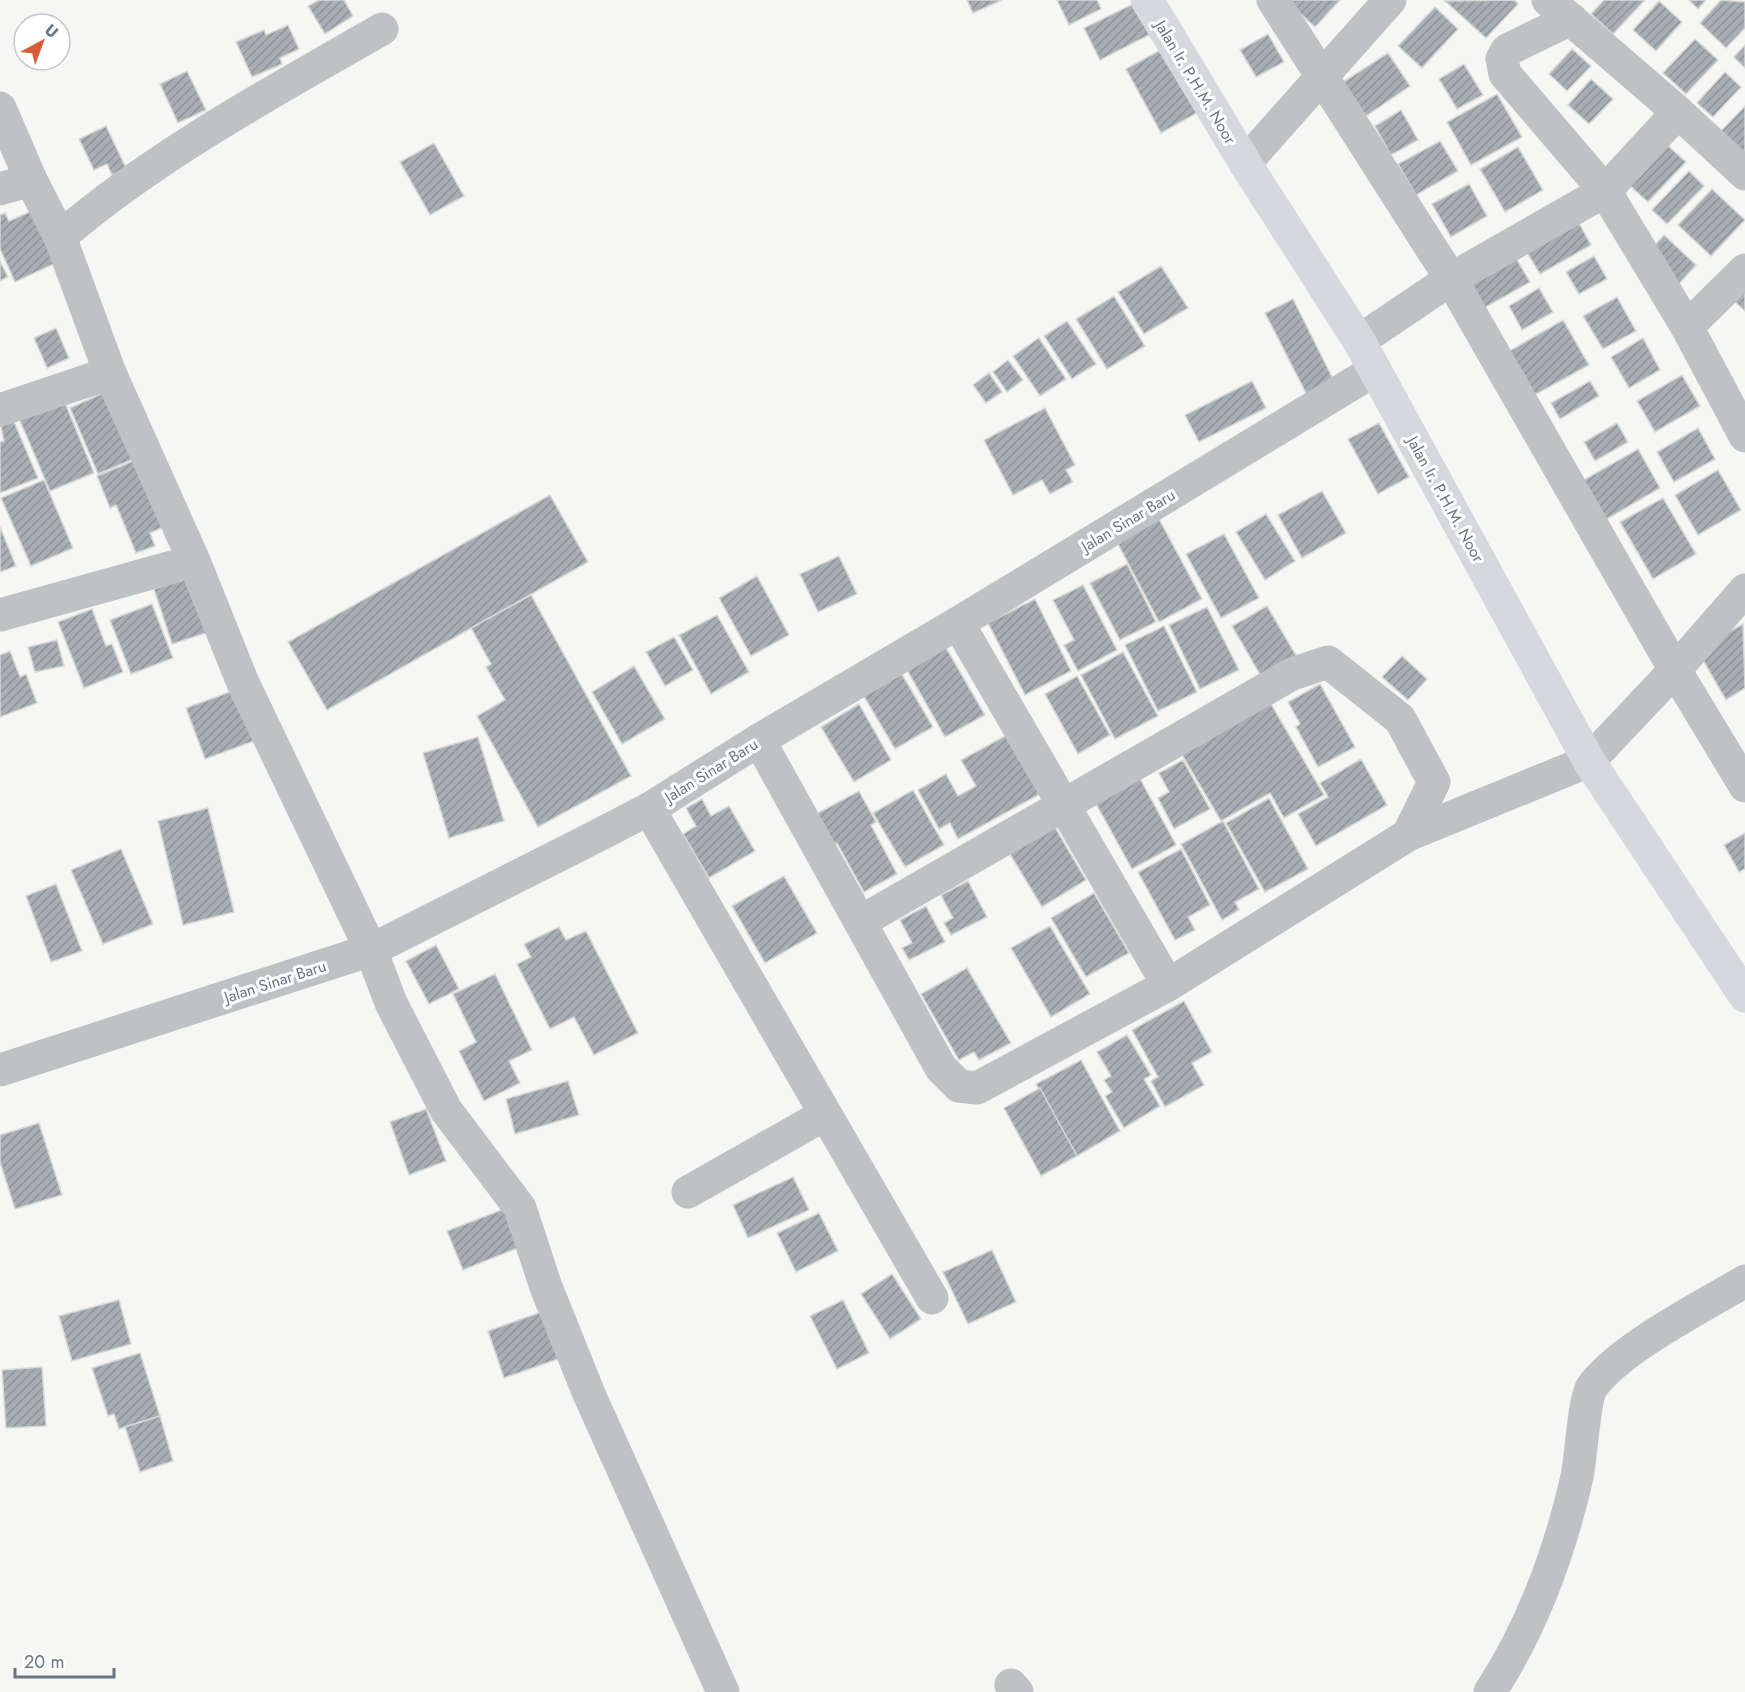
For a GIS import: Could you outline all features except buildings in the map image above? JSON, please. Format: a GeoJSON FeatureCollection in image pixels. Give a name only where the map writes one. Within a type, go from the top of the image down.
{"type":"FeatureCollection","features":[{"type":"Feature","properties":{"kind":"main road","name":"Jalan Ir. P.H.M. Noor"},"geometry":{"type":"LineString","coordinates":[[1148,0],[1245,163],[1376,370],[1589,761],[1745,996]]}},
{"type":"Feature","properties":{"kind":"street"},"geometry":{"type":"LineString","coordinates":[[1273,0],[1451,279],[1675,670],[1745,786]]}},
{"type":"Feature","properties":{"kind":"street"},"geometry":{"type":"LineString","coordinates":[[1245,163],[1390,0]]}},
{"type":"Feature","properties":{"kind":"street"},"geometry":{"type":"LineString","coordinates":[[1745,174],[1678,112],[1559,10],[1508,50],[1502,58],[1504,74],[1605,191],[1687,327],[1745,436]]}},
{"type":"Feature","properties":{"kind":"street"},"geometry":{"type":"LineString","coordinates":[[60,237],[100,203],[141,174],[382,29]]}},
{"type":"Feature","properties":{"kind":"street"},"geometry":{"type":"LineString","coordinates":[[0,108],[31,180],[60,237],[110,373],[194,561],[243,683],[371,950],[391,1003],[446,1110],[520,1208],[546,1287],[589,1394],[723,1692]]}},
{"type":"Feature","properties":{"kind":"street"},"geometry":{"type":"LineString","coordinates":[[1359,341],[1451,279],[1605,191],[1678,112]]}},
{"type":"Feature","properties":{"kind":"street"},"geometry":{"type":"LineString","coordinates":[[0,189],[31,180]]}},
{"type":"Feature","properties":{"kind":"street"},"geometry":{"type":"LineString","coordinates":[[1687,327],[1745,270]]}},
{"type":"Feature","properties":{"kind":"street","name":"Jalan Sinar Baru"},"geometry":{"type":"LineString","coordinates":[[0,1070],[371,950],[649,809],[759,740],[958,623],[1376,370]]}},
{"type":"Feature","properties":{"kind":"street"},"geometry":{"type":"LineString","coordinates":[[0,410],[110,373]]}},
{"type":"Feature","properties":{"kind":"street"},"geometry":{"type":"LineString","coordinates":[[0,615],[194,561]]}},
{"type":"Feature","properties":{"kind":"street"},"geometry":{"type":"LineString","coordinates":[[759,740],[941,1068],[959,1086],[977,1088],[1168,985],[1408,835],[1589,761],[1675,670],[1745,590]]}},
{"type":"Feature","properties":{"kind":"street"},"geometry":{"type":"LineString","coordinates":[[958,623],[1066,805],[1168,985]]}},
{"type":"Feature","properties":{"kind":"street"},"geometry":{"type":"LineString","coordinates":[[860,922],[1292,674],[1328,662],[1400,718],[1434,782],[1408,835]]}},
{"type":"Feature","properties":{"kind":"street"},"geometry":{"type":"LineString","coordinates":[[649,809],[824,1115],[932,1298]]}},
{"type":"Feature","properties":{"kind":"street"},"geometry":{"type":"LineString","coordinates":[[688,1192],[824,1115]]}},
{"type":"Feature","properties":{"kind":"street"},"geometry":{"type":"LineString","coordinates":[[1490,1692],[1506,1668],[1528,1623],[1552,1563],[1577,1476],[1590,1389],[1620,1358],[1745,1281]]}}]}
